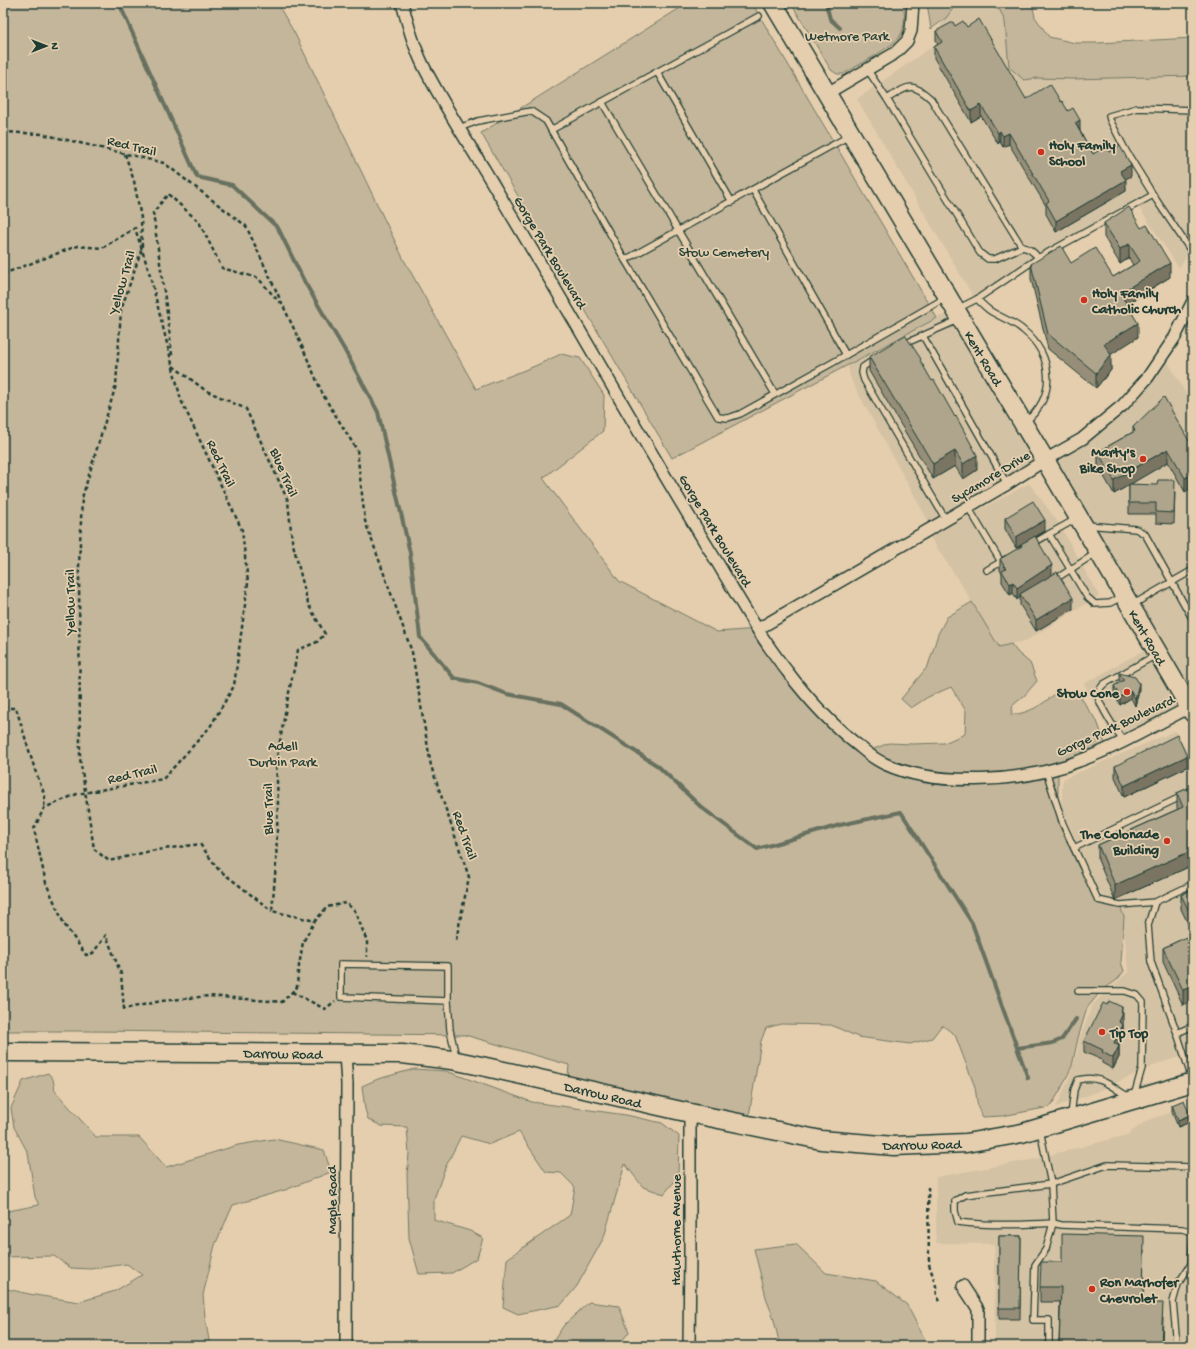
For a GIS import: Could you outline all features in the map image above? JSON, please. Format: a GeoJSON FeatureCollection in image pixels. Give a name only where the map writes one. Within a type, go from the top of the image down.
{"type":"FeatureCollection","features":[{"type":"Feature","properties":{"kind":"main road","name":"Kent Road"},"geometry":{"type":"LineString","coordinates":[[773,3],[1191,710]]}},
{"type":"Feature","properties":{"kind":"main road","name":"Darrow Road"},"geometry":{"type":"LineString","coordinates":[[3,1052],[402,1054],[457,1061],[690,1113],[821,1140],[894,1146],[966,1143],[1022,1133],[1193,1081]]}},
{"type":"Feature","properties":{"kind":"street","name":"Gorge Park Boulevard"},"geometry":{"type":"LineString","coordinates":[[402,3],[413,41],[423,65],[701,536],[758,629],[786,671],[806,695],[846,736],[866,752],[886,765],[906,772],[957,780],[987,779],[1058,769],[1078,762],[1191,710]]}},
{"type":"Feature","properties":{"kind":"street"},"geometry":{"type":"LineString","coordinates":[[826,94],[895,53],[907,41],[911,31],[913,3]]}},
{"type":"Feature","properties":{"kind":"street","name":"Sycamore Drive"},"geometry":{"type":"LineString","coordinates":[[758,629],[1082,439],[1123,405],[1140,387],[1163,357],[1193,301]]}},
{"type":"Feature","properties":{"kind":"street","name":"Maple Road"},"geometry":{"type":"LineString","coordinates":[[345,1054],[347,1084],[346,1346]]}},
{"type":"Feature","properties":{"kind":"street","name":"Hawthorne Avenue"},"geometry":{"type":"LineString","coordinates":[[689,1346],[690,1113]]}},
{"type":"Feature","properties":{"kind":"street"},"geometry":{"type":"LineString","coordinates":[[963,1286],[978,1309],[978,1346]]}},
{"type":"Feature","properties":{"kind":"lane"},"geometry":{"type":"LineString","coordinates":[[551,130],[759,16]]}},
{"type":"Feature","properties":{"kind":"lane"},"geometry":{"type":"LineString","coordinates":[[867,69],[887,99],[980,253],[988,259],[995,259],[1022,247],[1032,250],[1038,258]]}},
{"type":"Feature","properties":{"kind":"lane"},"geometry":{"type":"LineString","coordinates":[[657,72],[732,202]]}},
{"type":"Feature","properties":{"kind":"lane"},"geometry":{"type":"LineString","coordinates":[[887,99],[909,87],[914,87],[922,91],[931,99],[1022,247]]}},
{"type":"Feature","properties":{"kind":"lane"},"geometry":{"type":"LineString","coordinates":[[602,102],[775,394]]}},
{"type":"Feature","properties":{"kind":"lane"},"geometry":{"type":"LineString","coordinates":[[1193,110],[1137,108],[1109,116],[1126,151],[1193,254]]}},
{"type":"Feature","properties":{"kind":"lane"},"geometry":{"type":"LineString","coordinates":[[459,128],[478,121],[531,111],[546,121],[718,417],[728,418],[740,414],[846,355],[977,299],[1038,258],[1153,194]]}},
{"type":"Feature","properties":{"kind":"lane"},"geometry":{"type":"LineString","coordinates":[[626,260],[851,135]]}},
{"type":"Feature","properties":{"kind":"lane"},"geometry":{"type":"LineString","coordinates":[[753,190],[846,355]]}},
{"type":"Feature","properties":{"kind":"lane"},"geometry":{"type":"LineString","coordinates":[[977,299],[989,310],[1024,330],[1040,350],[1046,363],[1048,375],[1047,389],[1039,408],[1034,415],[1023,424]]}},
{"type":"Feature","properties":{"kind":"lane"},"geometry":{"type":"LineString","coordinates":[[900,345],[923,336],[954,309]]}},
{"type":"Feature","properties":{"kind":"lane"},"geometry":{"type":"LineString","coordinates":[[923,336],[1007,484]]}},
{"type":"Feature","properties":{"kind":"lane"},"geometry":{"type":"LineString","coordinates":[[883,355],[865,364],[862,373],[864,380],[946,520]]}},
{"type":"Feature","properties":{"kind":"lane"},"geometry":{"type":"LineString","coordinates":[[968,507],[1001,562]]}},
{"type":"Feature","properties":{"kind":"lane"},"geometry":{"type":"LineString","coordinates":[[1028,546],[1065,526],[1080,521],[1141,531],[1145,534],[1193,620]]}},
{"type":"Feature","properties":{"kind":"lane"},"geometry":{"type":"LineString","coordinates":[[1049,534],[1087,597],[1095,604],[1127,601],[1193,570]]}},
{"type":"Feature","properties":{"kind":"lane"},"geometry":{"type":"LineString","coordinates":[[1046,585],[1098,552]]}},
{"type":"Feature","properties":{"kind":"lane"},"geometry":{"type":"LineString","coordinates":[[987,570],[1014,554]]}},
{"type":"Feature","properties":{"kind":"lane"},"geometry":{"type":"LineString","coordinates":[[1123,741],[1100,703],[1098,695],[1100,688],[1104,684],[1158,654]]}},
{"type":"Feature","properties":{"kind":"lane"},"geometry":{"type":"LineString","coordinates":[[1046,771],[1063,824],[1098,900],[1120,905],[1155,902],[1193,884]]}},
{"type":"Feature","properties":{"kind":"lane"},"geometry":{"type":"LineString","coordinates":[[1074,848],[1193,791]]}},
{"type":"Feature","properties":{"kind":"lane"},"geometry":{"type":"LineString","coordinates":[[1155,902],[1148,925],[1150,962],[1177,1033],[1193,1081]]}},
{"type":"Feature","properties":{"kind":"lane"},"geometry":{"type":"LineString","coordinates":[[448,1001],[341,997],[341,964],[448,966],[450,1030],[457,1061]]}},
{"type":"Feature","properties":{"kind":"lane"},"geometry":{"type":"LineString","coordinates":[[1070,1118],[1074,1090],[1078,1080],[1089,1077],[1100,1079],[1133,1099],[1142,1068],[1143,1002],[1137,995],[1125,991],[1078,991]]}},
{"type":"Feature","properties":{"kind":"lane"},"geometry":{"type":"LineString","coordinates":[[1177,1033],[1193,1026]]}},
{"type":"Feature","properties":{"kind":"lane"},"geometry":{"type":"LineString","coordinates":[[1040,1128],[1051,1184],[1052,1223],[1046,1249],[1035,1264],[1033,1320],[1049,1320],[1049,1346]]}},
{"type":"Feature","properties":{"kind":"lane"},"geometry":{"type":"LineString","coordinates":[[1193,1167],[1107,1165],[1051,1184],[965,1195],[955,1201],[954,1211],[958,1222],[975,1224],[1026,1225],[1052,1223],[1061,1225],[1182,1228],[1193,1232]]}},
{"type":"Feature","properties":{"kind":"lane"},"geometry":{"type":"LineString","coordinates":[[1175,1346],[1176,1335],[1174,1302],[1178,1284],[1191,1264],[1193,1238]]}},
{"type":"Feature","properties":{"kind":"path","name":"Red Trail"},"geometry":{"type":"LineString","coordinates":[[3,132],[42,134],[164,163],[246,226],[323,395],[358,450],[365,521],[412,652],[431,766],[469,876],[456,940]]}},
{"type":"Feature","properties":{"kind":"path","name":"Yellow Trail"},"geometry":{"type":"LineString","coordinates":[[125,154],[134,181],[141,218],[142,248],[121,310],[116,385],[82,498],[79,566],[80,758],[94,849],[109,861],[150,851],[200,844],[218,870],[272,911]]}},
{"type":"Feature","properties":{"kind":"path"},"geometry":{"type":"LineString","coordinates":[[173,366],[153,213],[168,194],[199,222],[222,268],[258,278],[284,307]]}},
{"type":"Feature","properties":{"kind":"path","name":"Red Trail"},"geometry":{"type":"LineString","coordinates":[[3,274],[77,246],[102,248],[136,228],[150,275],[181,400],[242,530],[248,583],[234,686],[210,727],[163,779],[77,794],[44,808]]}},
{"type":"Feature","properties":{"kind":"path","name":"Blue Trail"},"geometry":{"type":"LineString","coordinates":[[173,366],[205,390],[246,409],[288,501],[292,540],[308,604],[325,634],[317,642],[298,650],[287,702],[276,763],[278,800],[276,864],[272,911]]}},
{"type":"Feature","properties":{"kind":"path"},"geometry":{"type":"LineString","coordinates":[[3,708],[16,708],[45,796],[44,808],[34,829],[46,883],[64,924],[86,955],[93,953],[106,934],[121,974],[124,1009],[161,1001],[209,996],[282,1002],[297,987],[303,942],[327,907],[346,904],[355,911],[367,941],[368,965]]}},
{"type":"Feature","properties":{"kind":"path"},"geometry":{"type":"LineString","coordinates":[[272,911],[316,922]]}},
{"type":"Feature","properties":{"kind":"path"},"geometry":{"type":"LineString","coordinates":[[292,992],[325,1009]]}},
{"type":"Feature","properties":{"kind":"path"},"geometry":{"type":"LineString","coordinates":[[928,1187],[929,1264],[936,1286],[937,1296],[941,1303]]}},
{"type":"Feature","properties":{"kind":"shaded area","name":"Holy Family School"},"geometry":{"type":"Polygon","coordinates":[[[942,3],[1019,3],[1029,71],[1193,74],[1193,247],[1179,268],[1138,206],[974,298],[857,99],[940,41],[942,3]]]}},
{"type":"Feature","properties":{"kind":"shaded area"},"geometry":{"type":"Polygon","coordinates":[[[955,310],[1045,460],[932,528],[852,382],[848,365],[955,310]]]}},
{"type":"Feature","properties":{"kind":"shaded area"},"geometry":{"type":"Polygon","coordinates":[[[1164,355],[1193,406],[1193,715],[1189,708],[1116,744],[1084,684],[1153,645],[1045,460],[1082,439],[1164,355]]]}},
{"type":"Feature","properties":{"kind":"shaded area"},"geometry":{"type":"Polygon","coordinates":[[[1029,483],[1058,522],[1099,596],[1027,640],[999,647],[930,537],[1029,483]]]}},
{"type":"Feature","properties":{"kind":"shaded area"},"geometry":{"type":"Polygon","coordinates":[[[1175,731],[1193,762],[1193,1053],[1160,1063],[1089,1095],[1056,1107],[1068,1081],[1077,1053],[1079,1040],[1093,1004],[1128,972],[1122,903],[1105,898],[1093,882],[1061,805],[1063,779],[1175,731]]]}},
{"type":"Feature","properties":{"kind":"shaded area"},"geometry":{"type":"Polygon","coordinates":[[[1193,1105],[1193,1346],[995,1346],[994,1244],[936,1243],[936,1177],[1030,1160],[1127,1135],[1148,1120],[1193,1105]]]}},
{"type":"Feature","properties":{"kind":"green space","name":"Adell Durbin Park"},"geometry":{"type":"Polygon","coordinates":[[[3,3],[277,3],[295,34],[404,260],[476,389],[561,354],[580,358],[604,395],[603,431],[543,478],[619,581],[717,632],[758,629],[786,671],[866,752],[889,743],[944,743],[965,734],[966,711],[951,687],[928,697],[911,708],[901,699],[928,666],[938,634],[947,617],[972,602],[999,647],[1011,644],[1018,653],[1030,663],[1037,681],[1024,696],[1013,705],[1011,715],[1035,708],[1056,693],[1079,694],[1097,721],[1107,749],[1058,769],[1058,823],[1079,868],[1093,889],[1104,900],[1120,906],[1124,917],[1121,962],[1124,971],[1117,980],[1101,991],[1087,1008],[1078,1038],[1072,1066],[1060,1091],[1050,1107],[1002,1116],[983,1117],[978,1108],[975,1087],[955,1035],[942,1025],[932,1038],[910,1044],[858,1037],[831,1025],[781,1024],[766,1028],[761,1041],[749,1116],[744,1124],[567,1086],[569,1065],[465,1035],[3,1031],[3,3]]]}},
{"type":"Feature","properties":{"kind":"green space","name":"Stow Cemetery"},"geometry":{"type":"Polygon","coordinates":[[[688,3],[752,3],[937,318],[672,458],[481,133],[688,3]]]}},
{"type":"Feature","properties":{"kind":"green space","name":"Wetmore Park"},"geometry":{"type":"Polygon","coordinates":[[[791,3],[904,3],[903,29],[900,36],[890,46],[843,74],[837,74],[831,70],[791,3]]]}},
{"type":"Feature","properties":{"kind":"green space"},"geometry":{"type":"Polygon","coordinates":[[[927,3],[957,3],[946,18],[931,29],[927,3]]]}},
{"type":"Feature","properties":{"kind":"green space"},"geometry":{"type":"Polygon","coordinates":[[[981,3],[1032,3],[1035,17],[1049,37],[1075,43],[1193,38],[1193,76],[1071,79],[1038,78],[1024,80],[1009,67],[1005,22],[1000,10],[981,3]]]}},
{"type":"Feature","properties":{"kind":"green space"},"geometry":{"type":"Polygon","coordinates":[[[414,1069],[446,1071],[532,1102],[626,1115],[662,1123],[679,1136],[678,1177],[664,1194],[643,1187],[625,1164],[604,1237],[577,1286],[561,1305],[518,1314],[503,1307],[507,1259],[570,1215],[575,1187],[561,1173],[546,1172],[519,1132],[490,1144],[461,1136],[445,1168],[434,1199],[434,1220],[470,1231],[483,1238],[477,1258],[452,1273],[419,1274],[409,1238],[407,1175],[409,1154],[407,1127],[381,1126],[368,1119],[362,1086],[378,1079],[414,1069]]]}},
{"type":"Feature","properties":{"kind":"green space"},"geometry":{"type":"Polygon","coordinates":[[[48,1073],[53,1079],[55,1091],[96,1137],[139,1137],[166,1167],[238,1145],[274,1139],[324,1150],[331,1172],[285,1190],[233,1205],[215,1245],[203,1295],[210,1346],[3,1346],[3,1288],[79,1302],[115,1291],[142,1275],[127,1264],[90,1269],[71,1268],[54,1256],[3,1257],[3,1212],[39,1205],[35,1197],[28,1153],[14,1127],[11,1108],[23,1081],[48,1073]]]}},
{"type":"Feature","properties":{"kind":"green space"},"geometry":{"type":"Polygon","coordinates":[[[796,1244],[826,1273],[876,1281],[907,1305],[924,1338],[924,1346],[780,1346],[754,1249],[796,1244]]]}},
{"type":"Feature","properties":{"kind":"green space"},"geometry":{"type":"Polygon","coordinates":[[[589,1302],[619,1306],[629,1332],[618,1346],[550,1346],[564,1325],[589,1302]]]}},
{"type":"Feature","properties":{"kind":"building"},"geometry":{"type":"Polygon","coordinates":[[[979,19],[1026,99],[1050,84],[1068,111],[1073,108],[1080,120],[1075,123],[1093,154],[1106,146],[1109,152],[1120,146],[1131,165],[1120,171],[1126,180],[1056,221],[1046,203],[1049,201],[1009,133],[1003,136],[1000,131],[998,133],[981,105],[971,111],[934,47],[942,42],[936,31],[953,22],[955,26],[963,21],[967,27],[979,19]]]}},
{"type":"Feature","properties":{"kind":"building","name":"Holy Family Catholic Church"},"geometry":{"type":"Polygon","coordinates":[[[1129,207],[1141,228],[1147,225],[1170,263],[1120,293],[1138,323],[1104,344],[1111,355],[1096,373],[1048,334],[1031,264],[1061,246],[1071,263],[1095,248],[1113,277],[1140,261],[1129,244],[1120,249],[1104,223],[1129,207]]]}},
{"type":"Feature","properties":{"kind":"building"},"geometry":{"type":"Polygon","coordinates":[[[905,335],[921,359],[920,360],[932,381],[934,380],[955,417],[956,416],[977,455],[963,464],[955,451],[933,464],[869,357],[905,335]]]}},
{"type":"Feature","properties":{"kind":"building"},"geometry":{"type":"Polygon","coordinates":[[[1164,397],[1189,441],[1193,439],[1193,474],[1185,478],[1168,449],[1114,480],[1098,452],[1135,431],[1133,427],[1164,397]]]}},
{"type":"Feature","properties":{"kind":"building"},"geometry":{"type":"Polygon","coordinates":[[[1158,480],[1175,480],[1174,513],[1156,512],[1156,503],[1129,503],[1129,484],[1157,485],[1158,480]]]}},
{"type":"Feature","properties":{"kind":"building"},"geometry":{"type":"Polygon","coordinates":[[[1033,501],[1045,520],[1016,537],[1005,518],[1033,501]]]}},
{"type":"Feature","properties":{"kind":"building"},"geometry":{"type":"Polygon","coordinates":[[[1035,536],[1052,565],[1017,588],[1013,582],[1010,584],[1002,571],[1006,569],[1000,559],[1022,546],[1021,544],[1035,536]]]}},
{"type":"Feature","properties":{"kind":"building"},"geometry":{"type":"Polygon","coordinates":[[[1057,572],[1073,598],[1036,620],[1020,594],[1057,572]]]}},
{"type":"Feature","properties":{"kind":"building"},"geometry":{"type":"Polygon","coordinates":[[[1119,673],[1135,677],[1139,683],[1135,699],[1131,691],[1120,697],[1114,686],[1124,680],[1119,673]]]}},
{"type":"Feature","properties":{"kind":"building"},"geometry":{"type":"Polygon","coordinates":[[[1177,735],[1187,756],[1124,786],[1115,766],[1177,735]]]}},
{"type":"Feature","properties":{"kind":"building","name":"The Colonade Building"},"geometry":{"type":"Polygon","coordinates":[[[1193,786],[1193,850],[1115,885],[1098,845],[1183,807],[1177,793],[1193,786]]]}},
{"type":"Feature","properties":{"kind":"building"},"geometry":{"type":"Polygon","coordinates":[[[1193,889],[1193,919],[1181,895],[1193,889]]]}},
{"type":"Feature","properties":{"kind":"building"},"geometry":{"type":"Polygon","coordinates":[[[1193,934],[1193,986],[1183,990],[1163,948],[1193,934]]]}},
{"type":"Feature","properties":{"kind":"building"},"geometry":{"type":"Polygon","coordinates":[[[1109,1001],[1122,1007],[1120,1011],[1123,1013],[1119,1022],[1123,1025],[1114,1043],[1119,1046],[1113,1058],[1102,1052],[1103,1050],[1084,1041],[1103,1003],[1107,1005],[1109,1001]]]}},
{"type":"Feature","properties":{"kind":"building"},"geometry":{"type":"Polygon","coordinates":[[[1184,1100],[1190,1115],[1178,1120],[1172,1105],[1184,1100]]]}},
{"type":"Feature","properties":{"kind":"building","name":"Ron Marhofer Chevrolet"},"geometry":{"type":"Polygon","coordinates":[[[1062,1234],[1144,1236],[1143,1303],[1163,1303],[1161,1346],[1059,1346],[1061,1287],[1040,1287],[1041,1262],[1062,1262],[1062,1234]]]}},
{"type":"Feature","properties":{"kind":"building"},"geometry":{"type":"Polygon","coordinates":[[[999,1236],[1021,1236],[1020,1308],[999,1308],[999,1236]]]}},
{"type":"Feature","properties":{"kind":"waterway"},"geometry":{"type":"LineString","coordinates":[[119,3],[197,177],[232,185],[278,228],[304,281],[344,349],[378,412],[410,553],[420,637],[454,678],[478,683],[507,694],[561,704],[658,766],[701,807],[757,849],[840,825],[901,812],[972,923],[1028,1078]]}},
{"type":"Feature","properties":{"kind":"waterway"},"geometry":{"type":"LineString","coordinates":[[826,3],[830,19],[840,28]]}},
{"type":"Feature","properties":{"kind":"waterway"},"geometry":{"type":"LineString","coordinates":[[1017,1048],[1053,1043],[1062,1039],[1076,1019]]}},
{"type":"Feature","properties":{"kind":"place","name":"Holy Family School"},"geometry":{"type":"Point","coordinates":[1041,152]}},
{"type":"Feature","properties":{"kind":"place","name":"Holy Family Catholic Church"},"geometry":{"type":"Point","coordinates":[1084,300]}},
{"type":"Feature","properties":{"kind":"place","name":"Marty's Bike Shop"},"geometry":{"type":"Point","coordinates":[1143,459]}},
{"type":"Feature","properties":{"kind":"place","name":"Stow Cone"},"geometry":{"type":"Point","coordinates":[1127,692]}},
{"type":"Feature","properties":{"kind":"place","name":"The Colonade Building"},"geometry":{"type":"Point","coordinates":[1167,841]}},
{"type":"Feature","properties":{"kind":"place","name":"Tip Top"},"geometry":{"type":"Point","coordinates":[1102,1032]}},
{"type":"Feature","properties":{"kind":"place","name":"Ron Marhofer Chevrolet"},"geometry":{"type":"Point","coordinates":[1092,1289]}}]}
